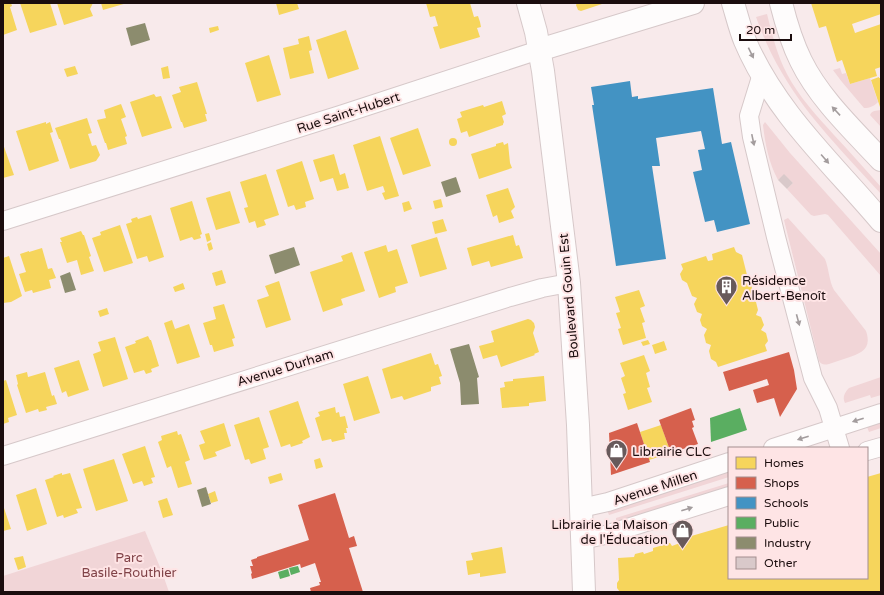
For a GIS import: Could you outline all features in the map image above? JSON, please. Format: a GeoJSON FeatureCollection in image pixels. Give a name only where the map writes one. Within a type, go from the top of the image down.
{"type":"FeatureCollection","features":[{"type":"Feature","properties":{"kind":"street","name":"Boulevard Gouin Est"},"geometry":{"type":"LineString","coordinates":[[528,3],[536,32],[544,78],[569,283],[578,426],[584,592]]}},
{"type":"Feature","properties":{"kind":"street","name":"Rue Saint-Hubert"},"geometry":{"type":"LineString","coordinates":[[3,221],[340,115],[539,50],[693,3]]}},
{"type":"Feature","properties":{"kind":"street"},"geometry":{"type":"LineString","coordinates":[[733,3],[745,41],[762,74],[787,112],[827,161],[881,221]]}},
{"type":"Feature","properties":{"kind":"street"},"geometry":{"type":"LineString","coordinates":[[782,3],[791,36],[800,58],[818,89],[881,160]]}},
{"type":"Feature","properties":{"kind":"street"},"geometry":{"type":"LineString","coordinates":[[762,74],[750,116],[752,137],[776,237],[813,378],[828,408],[840,447]]}},
{"type":"Feature","properties":{"kind":"street","name":"Avenue Durham"},"geometry":{"type":"LineString","coordinates":[[3,456],[510,297],[542,288],[569,283]]}},
{"type":"Feature","properties":{"kind":"street"},"geometry":{"type":"LineString","coordinates":[[776,447],[881,413]]}},
{"type":"Feature","properties":{"kind":"street"},"geometry":{"type":"LineString","coordinates":[[868,451],[881,447]]}},
{"type":"Feature","properties":{"kind":"street","name":"Avenue Millen"},"geometry":{"type":"LineString","coordinates":[[581,508],[608,502],[728,462]]}},
{"type":"Feature","properties":{"kind":"street"},"geometry":{"type":"LineString","coordinates":[[582,540],[605,535],[728,496]]}},
{"type":"Feature","properties":{"kind":"green space"},"geometry":{"type":"Polygon","coordinates":[[[767,14],[783,67],[792,82],[815,113],[881,187],[881,194],[828,136],[792,90],[764,38],[756,17],[767,14]]]}},
{"type":"Feature","properties":{"kind":"green space"},"geometry":{"type":"Polygon","coordinates":[[[840,68],[842,74],[846,73],[850,84],[870,78],[878,102],[868,108],[864,108],[833,70],[840,68]]]}},
{"type":"Feature","properties":{"kind":"green space"},"geometry":{"type":"Polygon","coordinates":[[[881,110],[881,127],[870,115],[873,111],[881,110]]]}},
{"type":"Feature","properties":{"kind":"green space"},"geometry":{"type":"Polygon","coordinates":[[[765,122],[790,153],[881,254],[881,276],[828,215],[811,215],[787,189],[793,183],[784,175],[778,180],[772,167],[766,146],[763,125],[765,122]]]}},
{"type":"Feature","properties":{"kind":"green space"},"geometry":{"type":"Polygon","coordinates":[[[788,218],[825,259],[834,290],[866,331],[868,342],[867,346],[861,352],[824,365],[819,361],[784,220],[788,218]]]}},
{"type":"Feature","properties":{"kind":"green space"},"geometry":{"type":"Polygon","coordinates":[[[881,377],[881,395],[871,398],[870,395],[845,403],[844,395],[849,388],[881,377]]]}},
{"type":"Feature","properties":{"kind":"green space"},"geometry":{"type":"Polygon","coordinates":[[[881,423],[881,428],[869,432],[867,427],[881,423]]]}},
{"type":"Feature","properties":{"kind":"green space"},"geometry":{"type":"Polygon","coordinates":[[[728,471],[728,477],[609,515],[607,510],[728,471]]]}},
{"type":"Feature","properties":{"kind":"green space"},"geometry":{"type":"Polygon","coordinates":[[[728,483],[728,488],[611,526],[611,523],[616,521],[616,518],[728,483]]]}},
{"type":"Feature","properties":{"kind":"green space","name":"Parc Basile-Routhier"},"geometry":{"type":"Polygon","coordinates":[[[145,531],[169,592],[3,592],[3,576],[145,531]]]}},
{"type":"Feature","properties":{"kind":"building: Homes"},"geometry":{"type":"Polygon","coordinates":[[[3,3],[11,3],[12,6],[10,7],[17,30],[3,35],[3,3]]]}},
{"type":"Feature","properties":{"kind":"building: Homes"},"geometry":{"type":"Polygon","coordinates":[[[20,3],[50,3],[57,25],[30,33],[20,3]]]}},
{"type":"Feature","properties":{"kind":"building: Homes"},"geometry":{"type":"Polygon","coordinates":[[[57,3],[93,3],[90,9],[93,16],[64,25],[57,3]]]}},
{"type":"Feature","properties":{"kind":"building: Homes"},"geometry":{"type":"Polygon","coordinates":[[[101,3],[127,3],[103,10],[101,3]]]}},
{"type":"Feature","properties":{"kind":"building: Homes"},"geometry":{"type":"Polygon","coordinates":[[[276,3],[297,3],[299,9],[279,15],[276,3]]]}},
{"type":"Feature","properties":{"kind":"building: Homes"},"geometry":{"type":"Polygon","coordinates":[[[426,3],[470,3],[474,17],[478,16],[480,22],[481,27],[477,28],[480,37],[440,49],[433,27],[438,26],[435,16],[430,17],[426,3]]]}},
{"type":"Feature","properties":{"kind":"building: Homes"},"geometry":{"type":"Polygon","coordinates":[[[577,3],[605,3],[581,11],[578,10],[576,5],[577,3]]]}},
{"type":"Feature","properties":{"kind":"building: Homes"},"geometry":{"type":"Polygon","coordinates":[[[811,3],[881,3],[881,14],[852,24],[855,33],[881,24],[881,67],[875,69],[877,76],[850,84],[842,60],[837,62],[826,26],[819,28],[811,3]]]}},
{"type":"Feature","properties":{"kind":"building: Homes"},"geometry":{"type":"Polygon","coordinates":[[[218,26],[219,30],[210,33],[209,28],[218,26]]]}},
{"type":"Feature","properties":{"kind":"building: Homes"},"geometry":{"type":"Polygon","coordinates":[[[346,30],[359,69],[328,79],[316,40],[346,30]]]}},
{"type":"Feature","properties":{"kind":"building: Homes"},"geometry":{"type":"Polygon","coordinates":[[[309,36],[312,50],[309,51],[314,73],[290,79],[283,48],[299,44],[298,39],[309,36]]]}},
{"type":"Feature","properties":{"kind":"building: Homes"},"geometry":{"type":"Polygon","coordinates":[[[269,55],[281,95],[257,102],[245,63],[269,55]]]}},
{"type":"Feature","properties":{"kind":"building: Homes"},"geometry":{"type":"Polygon","coordinates":[[[75,66],[78,74],[67,77],[64,69],[75,66]]]}},
{"type":"Feature","properties":{"kind":"building: Homes"},"geometry":{"type":"Polygon","coordinates":[[[168,66],[170,78],[163,79],[161,68],[168,66]]]}},
{"type":"Feature","properties":{"kind":"building: Homes"},"geometry":{"type":"Polygon","coordinates":[[[879,77],[881,78],[881,110],[871,80],[879,77]]]}},
{"type":"Feature","properties":{"kind":"building: Homes"},"geometry":{"type":"Polygon","coordinates":[[[197,82],[207,114],[205,114],[207,121],[184,128],[172,95],[181,92],[179,87],[197,82]]]}},
{"type":"Feature","properties":{"kind":"building: Homes"},"geometry":{"type":"Polygon","coordinates":[[[154,94],[156,97],[161,96],[172,128],[142,137],[130,102],[154,94]]]}},
{"type":"Feature","properties":{"kind":"building: Homes"},"geometry":{"type":"Polygon","coordinates":[[[502,101],[506,114],[502,116],[504,122],[503,125],[469,137],[467,131],[461,133],[457,119],[462,117],[460,112],[483,105],[484,107],[502,101]]]}},
{"type":"Feature","properties":{"kind":"building: Homes"},"geometry":{"type":"Polygon","coordinates":[[[121,104],[126,117],[121,119],[127,136],[125,137],[127,144],[108,150],[97,120],[106,118],[104,110],[121,104]]]}},
{"type":"Feature","properties":{"kind":"building: Homes"},"geometry":{"type":"Polygon","coordinates":[[[87,118],[92,133],[88,134],[92,146],[96,145],[100,155],[96,161],[70,169],[55,128],[87,118]]]}},
{"type":"Feature","properties":{"kind":"building: Homes"},"geometry":{"type":"Polygon","coordinates":[[[46,122],[46,124],[50,122],[53,132],[50,133],[59,161],[29,171],[16,131],[46,122]]]}},
{"type":"Feature","properties":{"kind":"building: Homes"},"geometry":{"type":"Polygon","coordinates":[[[418,128],[431,166],[403,175],[390,138],[418,128]]]}},
{"type":"Feature","properties":{"kind":"building: Homes"},"geometry":{"type":"Polygon","coordinates":[[[380,136],[399,196],[385,200],[382,193],[385,192],[383,186],[367,191],[353,145],[380,136]]]}},
{"type":"Feature","properties":{"kind":"building: Homes"},"geometry":{"type":"Polygon","coordinates":[[[451,138],[455,138],[457,142],[455,146],[451,146],[449,144],[449,140],[451,138]]]}},
{"type":"Feature","properties":{"kind":"building: Homes"},"geometry":{"type":"Polygon","coordinates":[[[503,142],[504,145],[508,143],[512,168],[479,179],[471,154],[496,146],[496,144],[503,142]]]}},
{"type":"Feature","properties":{"kind":"building: Homes"},"geometry":{"type":"Polygon","coordinates":[[[3,144],[14,175],[3,178],[3,144]]]}},
{"type":"Feature","properties":{"kind":"building: Homes"},"geometry":{"type":"Polygon","coordinates":[[[334,154],[340,175],[345,173],[349,188],[337,191],[333,178],[320,182],[313,160],[334,154]]]}},
{"type":"Feature","properties":{"kind":"building: Homes"},"geometry":{"type":"Polygon","coordinates":[[[302,161],[314,199],[305,202],[306,207],[296,210],[294,205],[288,207],[276,170],[302,161]]]}},
{"type":"Feature","properties":{"kind":"building: Homes"},"geometry":{"type":"Polygon","coordinates":[[[266,174],[279,215],[264,220],[266,225],[257,228],[255,221],[249,223],[244,208],[248,207],[240,182],[266,174]]]}},
{"type":"Feature","properties":{"kind":"building: Homes"},"geometry":{"type":"Polygon","coordinates":[[[508,188],[515,207],[511,211],[514,218],[499,223],[497,215],[493,217],[486,195],[508,188]]]}},
{"type":"Feature","properties":{"kind":"building: Homes"},"geometry":{"type":"Polygon","coordinates":[[[230,191],[240,223],[216,230],[206,198],[230,191]]]}},
{"type":"Feature","properties":{"kind":"building: Homes"},"geometry":{"type":"Polygon","coordinates":[[[441,199],[443,207],[435,209],[433,201],[441,199]]]}},
{"type":"Feature","properties":{"kind":"building: Homes"},"geometry":{"type":"Polygon","coordinates":[[[192,201],[202,234],[200,235],[201,238],[194,240],[192,237],[180,241],[170,208],[192,201]]]}},
{"type":"Feature","properties":{"kind":"building: Homes"},"geometry":{"type":"Polygon","coordinates":[[[409,201],[412,209],[404,212],[402,203],[409,201]]]}},
{"type":"Feature","properties":{"kind":"building: Homes"},"geometry":{"type":"Polygon","coordinates":[[[151,215],[164,257],[149,262],[147,256],[137,259],[126,224],[132,222],[131,219],[137,217],[138,219],[151,215]]]}},
{"type":"Feature","properties":{"kind":"building: Homes"},"geometry":{"type":"Polygon","coordinates":[[[443,219],[447,231],[435,234],[432,222],[443,219]]]}},
{"type":"Feature","properties":{"kind":"building: Homes"},"geometry":{"type":"Polygon","coordinates":[[[120,225],[133,263],[104,272],[92,238],[101,235],[100,232],[120,225]]]}},
{"type":"Feature","properties":{"kind":"building: Homes"},"geometry":{"type":"Polygon","coordinates":[[[81,231],[84,235],[91,256],[89,257],[94,271],[81,275],[77,260],[67,263],[60,238],[81,231]]]}},
{"type":"Feature","properties":{"kind":"building: Homes"},"geometry":{"type":"Polygon","coordinates":[[[209,233],[211,240],[207,242],[205,234],[209,233]]]}},
{"type":"Feature","properties":{"kind":"building: Homes"},"geometry":{"type":"Polygon","coordinates":[[[513,235],[516,246],[519,245],[523,258],[491,267],[489,261],[472,266],[467,248],[513,235]]]}},
{"type":"Feature","properties":{"kind":"building: Homes"},"geometry":{"type":"Polygon","coordinates":[[[437,237],[447,269],[420,277],[411,245],[437,237]]]}},
{"type":"Feature","properties":{"kind":"building: Homes"},"geometry":{"type":"Polygon","coordinates":[[[211,242],[213,249],[209,251],[207,244],[211,242]]]}},
{"type":"Feature","properties":{"kind":"building: Homes"},"geometry":{"type":"Polygon","coordinates":[[[386,245],[388,252],[397,249],[408,283],[395,287],[396,292],[379,298],[364,252],[386,245]]]}},
{"type":"Feature","properties":{"kind":"building: Homes","name":"Résidence Albert-Benoît"},"geometry":{"type":"Polygon","coordinates":[[[734,247],[736,252],[742,255],[748,279],[746,283],[751,285],[754,294],[751,298],[756,302],[758,310],[756,315],[761,317],[764,325],[761,330],[766,333],[768,341],[765,345],[767,351],[718,367],[716,362],[711,359],[709,351],[711,345],[706,343],[704,335],[707,329],[702,326],[700,320],[702,314],[697,312],[694,304],[697,298],[692,296],[687,283],[682,280],[680,274],[683,269],[681,264],[706,256],[708,261],[713,260],[712,254],[734,247]]]}},
{"type":"Feature","properties":{"kind":"building: Homes"},"geometry":{"type":"Polygon","coordinates":[[[42,248],[48,269],[52,268],[56,278],[49,280],[51,288],[33,293],[32,290],[25,292],[19,274],[26,272],[20,254],[42,248]]]}},
{"type":"Feature","properties":{"kind":"building: Homes"},"geometry":{"type":"Polygon","coordinates":[[[352,252],[365,291],[341,299],[343,305],[323,312],[310,272],[343,261],[341,256],[352,252]]]}},
{"type":"Feature","properties":{"kind":"building: Homes"},"geometry":{"type":"Polygon","coordinates":[[[9,256],[22,296],[11,302],[3,303],[3,258],[9,256]]]}},
{"type":"Feature","properties":{"kind":"building: Homes"},"geometry":{"type":"Polygon","coordinates":[[[222,270],[226,283],[216,286],[212,273],[222,270]]]}},
{"type":"Feature","properties":{"kind":"building: Homes"},"geometry":{"type":"Polygon","coordinates":[[[279,281],[291,320],[266,328],[257,300],[269,296],[265,286],[279,281]]]}},
{"type":"Feature","properties":{"kind":"building: Homes"},"geometry":{"type":"Polygon","coordinates":[[[183,283],[185,289],[175,292],[173,287],[183,283]]]}},
{"type":"Feature","properties":{"kind":"building: Homes"},"geometry":{"type":"Polygon","coordinates":[[[639,290],[645,306],[640,308],[645,322],[642,323],[646,338],[623,345],[618,329],[621,328],[616,313],[620,312],[615,297],[639,290]]]}},
{"type":"Feature","properties":{"kind":"building: Homes"},"geometry":{"type":"Polygon","coordinates":[[[224,304],[235,338],[232,339],[234,346],[214,352],[212,345],[210,345],[203,323],[216,319],[213,307],[224,304]]]}},
{"type":"Feature","properties":{"kind":"building: Homes"},"geometry":{"type":"Polygon","coordinates":[[[107,308],[109,314],[100,317],[98,311],[107,308]]]}},
{"type":"Feature","properties":{"kind":"building: Homes"},"geometry":{"type":"Polygon","coordinates":[[[528,319],[534,323],[535,327],[533,333],[539,352],[534,354],[535,355],[501,367],[497,355],[483,359],[479,346],[494,342],[491,331],[528,319]]]}},
{"type":"Feature","properties":{"kind":"building: Homes"},"geometry":{"type":"Polygon","coordinates":[[[172,320],[175,329],[189,324],[200,357],[177,364],[164,323],[172,320]]]}},
{"type":"Feature","properties":{"kind":"building: Homes"},"geometry":{"type":"Polygon","coordinates":[[[148,336],[151,340],[159,366],[151,369],[152,372],[146,374],[144,370],[134,373],[125,347],[148,336]]]}},
{"type":"Feature","properties":{"kind":"building: Homes"},"geometry":{"type":"Polygon","coordinates":[[[115,337],[128,379],[103,387],[93,354],[101,351],[98,342],[115,337]]]}},
{"type":"Feature","properties":{"kind":"building: Homes"},"geometry":{"type":"Polygon","coordinates":[[[648,340],[650,344],[643,346],[641,342],[648,340]]]}},
{"type":"Feature","properties":{"kind":"building: Homes"},"geometry":{"type":"Polygon","coordinates":[[[664,341],[667,350],[655,354],[652,345],[664,341]]]}},
{"type":"Feature","properties":{"kind":"building: Homes"},"geometry":{"type":"Polygon","coordinates":[[[431,353],[435,365],[438,364],[442,376],[439,377],[441,384],[431,387],[431,391],[404,400],[402,396],[391,399],[382,369],[431,353]]]}},
{"type":"Feature","properties":{"kind":"building: Homes"},"geometry":{"type":"Polygon","coordinates":[[[644,355],[650,371],[646,373],[650,387],[647,388],[652,402],[628,410],[623,394],[626,393],[621,378],[625,376],[620,363],[644,355]]]}},
{"type":"Feature","properties":{"kind":"building: Homes"},"geometry":{"type":"Polygon","coordinates":[[[79,360],[89,390],[68,397],[66,391],[62,393],[54,368],[79,360]]]}},
{"type":"Feature","properties":{"kind":"building: Homes"},"geometry":{"type":"Polygon","coordinates":[[[27,372],[28,377],[45,372],[52,396],[54,395],[57,404],[46,407],[47,410],[39,412],[38,409],[26,413],[17,385],[16,375],[27,372]]]}},
{"type":"Feature","properties":{"kind":"building: Homes"},"geometry":{"type":"Polygon","coordinates":[[[368,376],[380,413],[354,421],[343,384],[368,376]]]}},
{"type":"Feature","properties":{"kind":"building: Homes"},"geometry":{"type":"Polygon","coordinates":[[[544,376],[546,401],[529,403],[529,406],[502,408],[500,388],[505,387],[504,382],[513,381],[513,379],[544,376]]]}},
{"type":"Feature","properties":{"kind":"building: Homes"},"geometry":{"type":"Polygon","coordinates":[[[6,380],[17,415],[8,418],[9,422],[3,424],[3,381],[6,380]]]}},
{"type":"Feature","properties":{"kind":"building: Homes"},"geometry":{"type":"Polygon","coordinates":[[[298,401],[310,437],[302,441],[303,443],[291,447],[290,444],[281,447],[269,411],[298,401]]]}},
{"type":"Feature","properties":{"kind":"building: Homes"},"geometry":{"type":"Polygon","coordinates":[[[335,407],[336,413],[339,412],[340,417],[345,416],[348,428],[346,428],[347,433],[344,433],[345,439],[332,442],[331,439],[322,441],[315,418],[320,416],[318,412],[335,407]]]}},
{"type":"Feature","properties":{"kind":"building: Homes"},"geometry":{"type":"Polygon","coordinates":[[[259,417],[269,447],[263,449],[266,459],[251,464],[249,459],[245,460],[234,425],[259,417]]]}},
{"type":"Feature","properties":{"kind":"building: Homes"},"geometry":{"type":"Polygon","coordinates":[[[224,423],[231,446],[215,452],[217,456],[204,460],[199,445],[205,443],[200,431],[224,423]]]}},
{"type":"Feature","properties":{"kind":"building: Homes"},"geometry":{"type":"Polygon","coordinates":[[[661,425],[671,453],[649,460],[640,432],[661,425]]]}},
{"type":"Feature","properties":{"kind":"building: Homes"},"geometry":{"type":"Polygon","coordinates":[[[177,431],[178,435],[181,434],[190,460],[185,462],[192,484],[178,488],[171,466],[167,468],[158,442],[162,440],[161,436],[177,431]]]}},
{"type":"Feature","properties":{"kind":"building: Homes"},"geometry":{"type":"Polygon","coordinates":[[[145,446],[155,477],[151,478],[153,483],[144,486],[142,481],[133,484],[122,454],[145,446]]]}},
{"type":"Feature","properties":{"kind":"building: Homes"},"geometry":{"type":"Polygon","coordinates":[[[320,458],[323,467],[316,469],[314,460],[320,458]]]}},
{"type":"Feature","properties":{"kind":"building: Homes"},"geometry":{"type":"Polygon","coordinates":[[[114,459],[128,501],[96,511],[83,469],[114,459]]]}},
{"type":"Feature","properties":{"kind":"building: Homes"},"geometry":{"type":"Polygon","coordinates":[[[62,473],[62,475],[70,473],[82,508],[76,509],[78,513],[64,518],[63,515],[57,517],[45,480],[62,473]]]}},
{"type":"Feature","properties":{"kind":"building: Homes"},"geometry":{"type":"Polygon","coordinates":[[[281,473],[283,480],[270,484],[268,477],[281,473]]]}},
{"type":"Feature","properties":{"kind":"building: Homes"},"geometry":{"type":"Polygon","coordinates":[[[881,473],[881,592],[620,592],[617,588],[617,583],[619,580],[618,558],[634,557],[635,554],[643,552],[644,554],[653,551],[653,548],[670,543],[672,546],[689,540],[688,537],[728,525],[728,579],[868,579],[868,477],[881,473]]]}},
{"type":"Feature","properties":{"kind":"building: Homes"},"geometry":{"type":"Polygon","coordinates":[[[36,488],[47,524],[27,531],[16,495],[36,488]]]}},
{"type":"Feature","properties":{"kind":"building: Homes"},"geometry":{"type":"Polygon","coordinates":[[[215,491],[218,501],[211,503],[208,494],[215,491]]]}},
{"type":"Feature","properties":{"kind":"building: Homes"},"geometry":{"type":"Polygon","coordinates":[[[167,498],[173,515],[163,518],[158,501],[167,498]]]}},
{"type":"Feature","properties":{"kind":"building: Homes"},"geometry":{"type":"Polygon","coordinates":[[[3,505],[11,529],[3,531],[3,505]]]}},
{"type":"Feature","properties":{"kind":"building: Homes"},"geometry":{"type":"Polygon","coordinates":[[[502,547],[506,573],[480,577],[480,573],[468,575],[466,561],[473,560],[471,553],[502,547]]]}},
{"type":"Feature","properties":{"kind":"building: Homes"},"geometry":{"type":"Polygon","coordinates":[[[23,556],[26,567],[18,570],[14,558],[23,556]]]}},
{"type":"Feature","properties":{"kind":"building: Shops"},"geometry":{"type":"Polygon","coordinates":[[[789,352],[797,389],[780,417],[774,398],[757,403],[753,390],[769,385],[767,379],[729,391],[723,372],[789,352]]]}},
{"type":"Feature","properties":{"kind":"building: Shops"},"geometry":{"type":"Polygon","coordinates":[[[691,408],[695,420],[692,421],[694,427],[692,428],[698,444],[671,453],[659,420],[691,408]]]}},
{"type":"Feature","properties":{"kind":"building: Shops"},"geometry":{"type":"Polygon","coordinates":[[[637,423],[650,462],[611,475],[609,433],[637,423]]]}},
{"type":"Feature","properties":{"kind":"building: Shops"},"geometry":{"type":"Polygon","coordinates":[[[335,493],[349,538],[354,536],[357,546],[349,548],[363,592],[311,592],[310,588],[320,585],[319,582],[321,582],[315,563],[301,568],[300,564],[252,579],[250,566],[253,566],[251,560],[309,540],[298,505],[335,493]]]}},
{"type":"Feature","properties":{"kind":"building: Schools"},"geometry":{"type":"Polygon","coordinates":[[[630,81],[632,97],[638,96],[638,99],[713,88],[722,144],[731,142],[750,224],[717,232],[714,220],[705,222],[693,172],[702,170],[698,150],[705,149],[701,131],[656,138],[660,166],[652,166],[666,259],[616,266],[592,105],[594,105],[591,87],[630,81]]]}},
{"type":"Feature","properties":{"kind":"building: Public"},"geometry":{"type":"Polygon","coordinates":[[[740,408],[747,430],[711,442],[710,418],[740,408]]]}},
{"type":"Feature","properties":{"kind":"building: Public"},"geometry":{"type":"Polygon","coordinates":[[[298,566],[300,572],[291,575],[289,568],[298,566]]]}},
{"type":"Feature","properties":{"kind":"building: Public"},"geometry":{"type":"Polygon","coordinates":[[[288,569],[290,576],[280,579],[278,572],[288,569]]]}},
{"type":"Feature","properties":{"kind":"building: Industry"},"geometry":{"type":"Polygon","coordinates":[[[145,23],[150,40],[131,46],[126,28],[145,23]]]}},
{"type":"Feature","properties":{"kind":"building: Industry"},"geometry":{"type":"Polygon","coordinates":[[[456,177],[461,192],[446,197],[441,182],[456,177]]]}},
{"type":"Feature","properties":{"kind":"building: Industry"},"geometry":{"type":"Polygon","coordinates":[[[294,247],[300,265],[275,274],[269,255],[294,247]]]}},
{"type":"Feature","properties":{"kind":"building: Industry"},"geometry":{"type":"Polygon","coordinates":[[[70,272],[76,290],[65,293],[60,276],[70,272]]]}},
{"type":"Feature","properties":{"kind":"building: Industry"},"geometry":{"type":"Polygon","coordinates":[[[469,344],[479,377],[477,378],[479,404],[461,405],[460,383],[450,349],[469,344]]]}},
{"type":"Feature","properties":{"kind":"building: Industry"},"geometry":{"type":"Polygon","coordinates":[[[206,487],[211,504],[202,507],[197,490],[206,487]]]}},
{"type":"Feature","properties":{"kind":"building: Other"},"geometry":{"type":"Polygon","coordinates":[[[784,174],[793,183],[787,189],[778,180],[784,174]]]}},
{"type":"Feature","properties":{"kind":"place","name":"Résidence Albert-Benoît"},"geometry":{"type":"Point","coordinates":[726,306]}},
{"type":"Feature","properties":{"kind":"place","name":"Librairie CLC"},"geometry":{"type":"Point","coordinates":[616,470]}},
{"type":"Feature","properties":{"kind":"place","name":"Librairie La Maison de l'Éducation"},"geometry":{"type":"Point","coordinates":[683,550]}}]}
